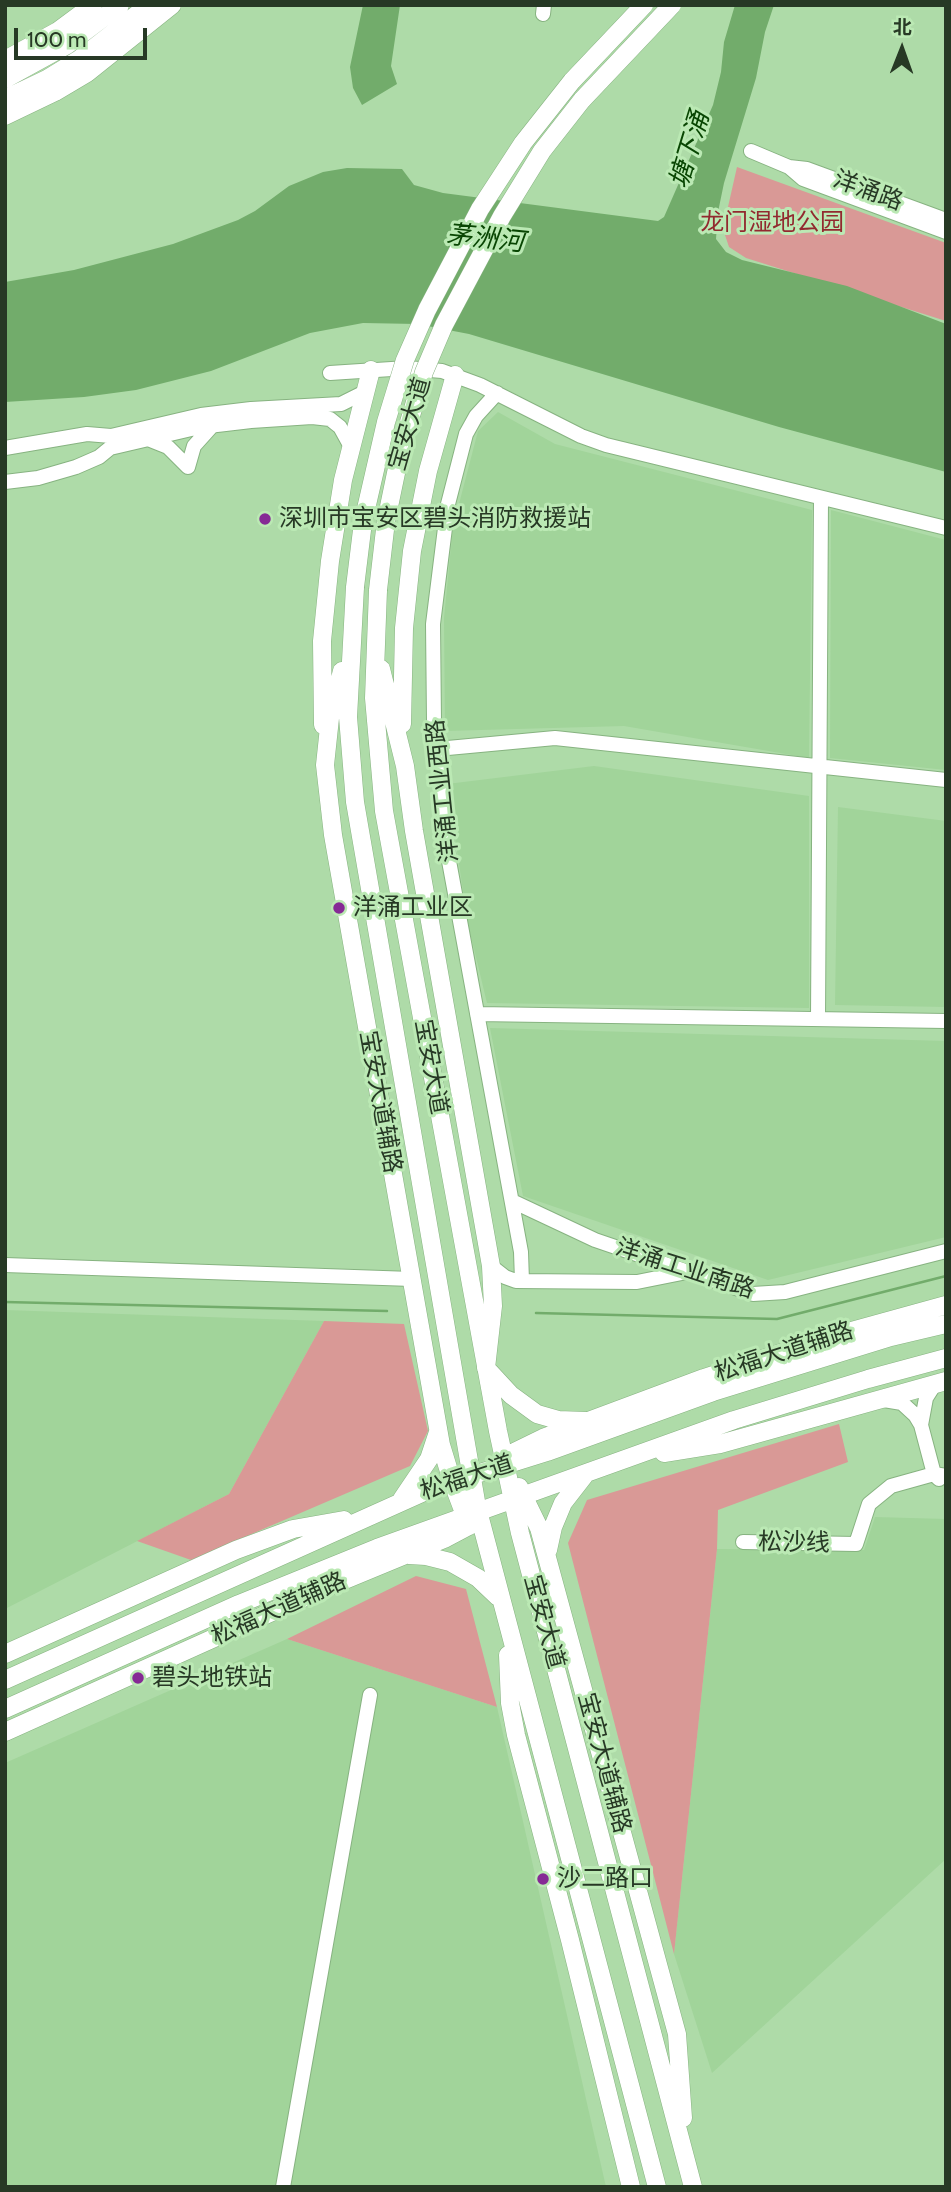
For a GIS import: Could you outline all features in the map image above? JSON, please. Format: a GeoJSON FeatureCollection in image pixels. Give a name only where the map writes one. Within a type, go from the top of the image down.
{"type":"FeatureCollection","features":[{"type":"Feature","properties":{"kind":"main road"},"geometry":{"type":"LineString","coordinates":[[5,60],[58,32],[93,5]]}},
{"type":"Feature","properties":{"kind":"main road"},"geometry":{"type":"LineString","coordinates":[[5,79],[67,45],[120,5]]}},
{"type":"Feature","properties":{"kind":"main road"},"geometry":{"type":"LineString","coordinates":[[5,99],[47,79],[78,60],[149,5]]}},
{"type":"Feature","properties":{"kind":"main road"},"geometry":{"type":"LineString","coordinates":[[5,116],[87,73],[172,5]]}},
{"type":"Feature","properties":{"kind":"main road","name":"宝安大道"},"geometry":{"type":"LineString","coordinates":[[644,5],[572,81],[523,143],[473,222],[427,310],[405,360],[386,422],[365,514],[352,619],[348,707],[352,782],[471,1474],[473,1518],[494,1577],[657,2187]]}},
{"type":"Feature","properties":{"kind":"main road","name":"宝安大道"},"geometry":{"type":"LineString","coordinates":[[504,1461],[384,811],[376,722],[375,637],[378,590],[387,521],[401,449],[424,372],[444,325],[502,216],[542,151],[582,100],[672,5]]}},
{"type":"Feature","properties":{"kind":"main road"},"geometry":{"type":"LineString","coordinates":[[325,765],[321,684],[323,614],[340,498],[371,370]]}},
{"type":"Feature","properties":{"kind":"main road"},"geometry":{"type":"LineString","coordinates":[[405,766],[402,679],[409,578],[423,491],[455,375]]}},
{"type":"Feature","properties":{"kind":"main road","name":"宝安大道辅路"},"geometry":{"type":"LineString","coordinates":[[352,619],[348,648],[330,718],[325,765],[333,835],[439,1428],[452,1480],[473,1518]]}},
{"type":"Feature","properties":{"kind":"main road"},"geometry":{"type":"LineString","coordinates":[[375,637],[405,766],[414,831],[491,1266],[493,1299],[486,1368],[511,1395],[537,1414],[558,1420],[586,1422]]}},
{"type":"Feature","properties":{"kind":"main road"},"geometry":{"type":"LineString","coordinates":[[433,1080],[431,1048],[434,945]]}},
{"type":"Feature","properties":{"kind":"main road"},"geometry":{"type":"LineString","coordinates":[[353,951],[404,1088]]}},
{"type":"Feature","properties":{"kind":"main road"},"geometry":{"type":"LineString","coordinates":[[419,1320],[429,1237]]}},
{"type":"Feature","properties":{"kind":"main road","name":"松福大道辅路"},"geometry":{"type":"LineString","coordinates":[[471,1474],[504,1461],[543,1438],[697,1381],[830,1337],[946,1304]]}},
{"type":"Feature","properties":{"kind":"main road","name":"松福大道"},"geometry":{"type":"LineString","coordinates":[[504,1461],[547,1452],[763,1377],[946,1324]]}},
{"type":"Feature","properties":{"kind":"main road","name":"松福大道"},"geometry":{"type":"LineString","coordinates":[[5,1709],[239,1604],[377,1548],[473,1518],[518,1498],[636,1455],[804,1398],[946,1358]]}},
{"type":"Feature","properties":{"kind":"main road"},"geometry":{"type":"LineString","coordinates":[[697,1381],[763,1377]]}},
{"type":"Feature","properties":{"kind":"main road"},"geometry":{"type":"LineString","coordinates":[[636,1455],[720,1444],[942,1382]]}},
{"type":"Feature","properties":{"kind":"main road"},"geometry":{"type":"LineString","coordinates":[[400,1501],[429,1459],[439,1428]]}},
{"type":"Feature","properties":{"kind":"main road","name":"宝安大道辅路"},"geometry":{"type":"LineString","coordinates":[[504,1461],[518,1498],[539,1528],[677,2034],[685,2153]]}},
{"type":"Feature","properties":{"kind":"main road"},"geometry":{"type":"LineString","coordinates":[[549,1564],[549,1545],[556,1520],[568,1495],[587,1473]]}},
{"type":"Feature","properties":{"kind":"main road","name":"松福大道"},"geometry":{"type":"LineString","coordinates":[[5,1680],[400,1501],[471,1474]]}},
{"type":"Feature","properties":{"kind":"main road","name":"宝安大道"},"geometry":{"type":"LineString","coordinates":[[518,1498],[572,1732],[693,2187]]}},
{"type":"Feature","properties":{"kind":"main road"},"geometry":{"type":"LineString","coordinates":[[5,1654],[236,1550],[293,1530],[368,1516]]}},
{"type":"Feature","properties":{"kind":"main road","name":"松福大道辅路"},"geometry":{"type":"LineString","coordinates":[[5,1732],[323,1589],[406,1555],[473,1518]]}},
{"type":"Feature","properties":{"kind":"main road"},"geometry":{"type":"LineString","coordinates":[[406,1555],[434,1557],[459,1567],[486,1584],[500,1599]]}},
{"type":"Feature","properties":{"kind":"main road"},"geometry":{"type":"LineString","coordinates":[[239,1604],[323,1589]]}},
{"type":"Feature","properties":{"kind":"main road"},"geometry":{"type":"LineString","coordinates":[[507,1627],[508,1674],[516,1735],[631,2187]]}},
{"type":"Feature","properties":{"kind":"main road"},"geometry":{"type":"LineString","coordinates":[[572,1732],[575,1654]]}},
{"type":"Feature","properties":{"kind":"main road"},"geometry":{"type":"LineString","coordinates":[[570,1940],[621,2055]]}},
{"type":"Feature","properties":{"kind":"street","name":"洋涌路"},"geometry":{"type":"LineString","coordinates":[[751,151],[789,167],[807,169],[946,220]]}},
{"type":"Feature","properties":{"kind":"street","name":"洋涌路"},"geometry":{"type":"LineString","coordinates":[[789,167],[803,179],[946,232]]}},
{"type":"Feature","properties":{"kind":"street"},"geometry":{"type":"LineString","coordinates":[[330,373],[419,368],[455,375],[497,393],[581,436],[606,445],[946,528]]}},
{"type":"Feature","properties":{"kind":"street"},"geometry":{"type":"LineString","coordinates":[[5,448],[88,434],[111,436],[201,415],[238,410],[341,404],[365,392]]}},
{"type":"Feature","properties":{"kind":"street","name":"洋涌工业西路"},"geometry":{"type":"LineString","coordinates":[[497,393],[476,416],[466,434],[448,504],[433,624],[434,722],[449,861],[521,1252],[519,1281]]}},
{"type":"Feature","properties":{"kind":"street"},"geometry":{"type":"LineString","coordinates":[[5,482],[38,478],[79,466],[99,457],[110,448],[212,426],[312,416],[330,419],[340,427],[351,447]]}},
{"type":"Feature","properties":{"kind":"street"},"geometry":{"type":"LineString","coordinates":[[148,439],[168,447],[188,467],[194,446],[212,426]]}},
{"type":"Feature","properties":{"kind":"street"},"geometry":{"type":"LineString","coordinates":[[818,1019],[821,498]]}},
{"type":"Feature","properties":{"kind":"street"},"geometry":{"type":"LineString","coordinates":[[437,749],[555,738],[946,780]]}},
{"type":"Feature","properties":{"kind":"street"},"geometry":{"type":"LineString","coordinates":[[477,1014],[946,1021]]}},
{"type":"Feature","properties":{"kind":"street","name":"洋涌工业南路"},"geometry":{"type":"LineString","coordinates":[[512,1201],[586,1236],[745,1292],[769,1294],[946,1251]]}},
{"type":"Feature","properties":{"kind":"street"},"geometry":{"type":"LineString","coordinates":[[5,1265],[412,1279]]}},
{"type":"Feature","properties":{"kind":"street"},"geometry":{"type":"LineString","coordinates":[[491,1266],[500,1274],[519,1281],[637,1282],[687,1272]]}},
{"type":"Feature","properties":{"kind":"street"},"geometry":{"type":"LineString","coordinates":[[493,1299],[500,1290],[519,1281]]}},
{"type":"Feature","properties":{"kind":"street"},"geometry":{"type":"LineString","coordinates":[[921,1425],[926,1398],[933,1387],[942,1382]]}},
{"type":"Feature","properties":{"kind":"street"},"geometry":{"type":"LineString","coordinates":[[875,1399],[902,1403],[921,1425],[946,1484]]}},
{"type":"Feature","properties":{"kind":"street","name":"松沙线"},"geometry":{"type":"LineString","coordinates":[[743,1542],[856,1544],[869,1504],[891,1486],[940,1475]]}},
{"type":"Feature","properties":{"kind":"street"},"geometry":{"type":"LineString","coordinates":[[283,2187],[370,1695]]}},
{"type":"Feature","properties":{"kind":"shaded area"},"geometry":{"type":"Polygon","coordinates":[[[498,412],[555,444],[812,510],[809,758],[624,726],[445,731],[444,618],[453,527],[478,431],[498,412]]]}},
{"type":"Feature","properties":{"kind":"shaded area"},"geometry":{"type":"Polygon","coordinates":[[[831,510],[946,540],[946,770],[830,758],[831,510]]]}},
{"type":"Feature","properties":{"kind":"shaded area"},"geometry":{"type":"Polygon","coordinates":[[[594,766],[809,796],[809,1008],[487,1003],[468,924],[447,784],[594,766]]]}},
{"type":"Feature","properties":{"kind":"shaded area"},"geometry":{"type":"Polygon","coordinates":[[[838,807],[946,821],[946,1007],[835,1005],[838,807]]]}},
{"type":"Feature","properties":{"kind":"shaded area"},"geometry":{"type":"Polygon","coordinates":[[[490,1028],[946,1041],[946,1237],[768,1280],[523,1196],[490,1028]]]}},
{"type":"Feature","properties":{"kind":"shaded area"},"geometry":{"type":"Polygon","coordinates":[[[5,1310],[324,1321],[229,1494],[5,1609],[5,1310]]]}},
{"type":"Feature","properties":{"kind":"shaded area"},"geometry":{"type":"Polygon","coordinates":[[[875,1517],[946,1519],[946,1859],[712,2073],[674,1954],[717,1549],[864,1550],[875,1517]]]}},
{"type":"Feature","properties":{"kind":"shaded area"},"geometry":{"type":"Polygon","coordinates":[[[287,1639],[497,1707],[606,2187],[5,2187],[5,1763],[287,1639]]]}},
{"type":"Feature","properties":{"kind":"green space","name":"龙门湿地公园"},"geometry":{"type":"Polygon","coordinates":[[[737,167],[946,243],[946,321],[746,258],[729,247],[723,229],[737,167]]]}},
{"type":"Feature","properties":{"kind":"green space"},"geometry":{"type":"Polygon","coordinates":[[[324,1321],[404,1324],[428,1431],[410,1466],[191,1560],[137,1541],[229,1494],[324,1321]]]}},
{"type":"Feature","properties":{"kind":"green space"},"geometry":{"type":"Polygon","coordinates":[[[839,1424],[848,1462],[718,1510],[717,1549],[674,1954],[568,1543],[587,1500],[839,1424]]]}},
{"type":"Feature","properties":{"kind":"green space"},"geometry":{"type":"Polygon","coordinates":[[[416,1576],[466,1589],[497,1707],[287,1639],[416,1576]]]}},
{"type":"Feature","properties":{"kind":"water"},"geometry":{"type":"Polygon","coordinates":[[[363,5],[400,5],[391,66],[397,84],[362,105],[353,88],[350,67],[363,5]]]}},
{"type":"Feature","properties":{"kind":"water","name":"茅洲河"},"geometry":{"type":"Polygon","coordinates":[[[735,5],[774,5],[765,32],[756,78],[724,183],[716,239],[726,252],[742,260],[847,286],[946,324],[946,472],[779,427],[469,334],[417,324],[363,323],[310,333],[211,371],[136,390],[84,397],[5,402],[5,282],[74,270],[173,244],[238,220],[289,186],[323,172],[347,168],[402,169],[414,185],[443,193],[658,221],[664,217],[713,105],[721,72],[724,42],[735,5]]]}},
{"type":"Feature","properties":{"kind":"waterway"},"geometry":{"type":"LineString","coordinates":[[536,1313],[777,1319],[946,1276]]}},
{"type":"Feature","properties":{"kind":"waterway"},"geometry":{"type":"LineString","coordinates":[[5,1302],[387,1311]]}},
{"type":"Feature","properties":{"kind":"place","name":"深圳市宝安区碧头消防救援站"},"geometry":{"type":"Point","coordinates":[265,519]}},
{"type":"Feature","properties":{"kind":"place","name":"洋涌工业区"},"geometry":{"type":"Point","coordinates":[339,908]}},
{"type":"Feature","properties":{"kind":"place","name":"碧头地铁站"},"geometry":{"type":"Point","coordinates":[138,1678]}},
{"type":"Feature","properties":{"kind":"place","name":"沙二路口"},"geometry":{"type":"Point","coordinates":[543,1879]}},
{"type":"Feature","properties":{"kind":"water label","name":"塘下涌"},"geometry":{"type":"Point","coordinates":[690,150]}}]}
